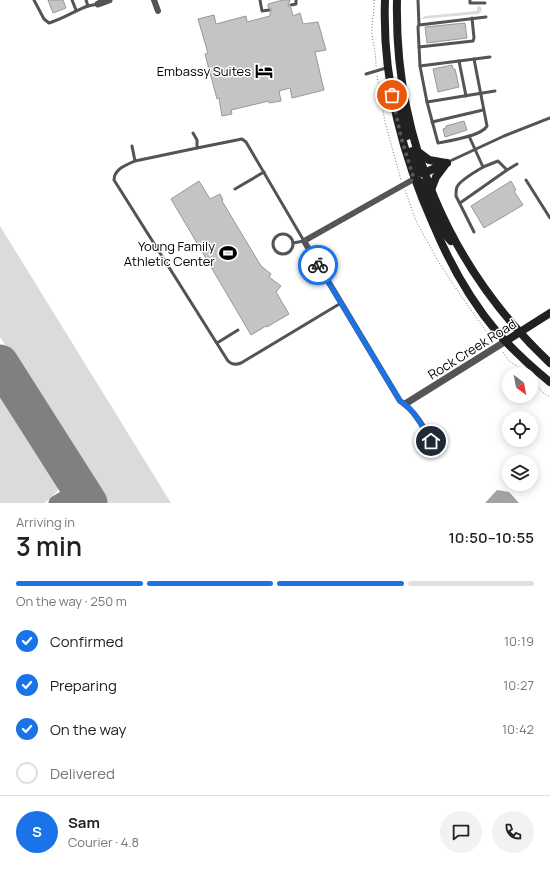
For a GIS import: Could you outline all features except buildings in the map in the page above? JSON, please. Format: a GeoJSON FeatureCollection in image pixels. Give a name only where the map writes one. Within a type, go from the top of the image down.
{"type":"FeatureCollection","features":[{"type":"Feature","properties":{"kind":"main road"},"geometry":{"type":"LineString","coordinates":[[385,0],[385,28],[392,95],[401,137],[414,179],[440,240],[459,278],[482,312],[506,341],[533,367]]}},
{"type":"Feature","properties":{"kind":"main road"},"geometry":{"type":"LineString","coordinates":[[397,0],[400,71],[407,113],[424,173],[442,217],[464,257],[495,304],[520,333],[550,363]]}},
{"type":"Feature","properties":{"kind":"main road"},"geometry":{"type":"LineString","coordinates":[[392,95],[402,117],[418,172],[424,173],[447,163]]}},
{"type":"Feature","properties":{"kind":"main road"},"geometry":{"type":"LineString","coordinates":[[417,150],[429,160],[447,163]]}},
{"type":"Feature","properties":{"kind":"main road"},"geometry":{"type":"LineString","coordinates":[[431,190],[436,177],[447,163]]}},
{"type":"Feature","properties":{"kind":"main road"},"geometry":{"type":"LineString","coordinates":[[414,179],[422,184],[443,232],[464,257]]}},
{"type":"Feature","properties":{"kind":"main road","name":"Rock Creek Road"},"geometry":{"type":"LineString","coordinates":[[506,341],[550,313]]}},
{"type":"Feature","properties":{"kind":"main road"},"geometry":{"type":"LineString","coordinates":[[538,372],[550,374]]}},
{"type":"Feature","properties":{"kind":"main road"},"geometry":{"type":"LineString","coordinates":[[538,372],[550,382]]}},
{"type":"Feature","properties":{"kind":"street"},"geometry":{"type":"LineString","coordinates":[[98,4],[109,0]]}},
{"type":"Feature","properties":{"kind":"street"},"geometry":{"type":"LineString","coordinates":[[154,0],[158,11]]}},
{"type":"Feature","properties":{"kind":"street"},"geometry":{"type":"LineString","coordinates":[[414,179],[304,241],[400,401],[405,404],[416,417],[438,453]]}},
{"type":"Feature","properties":{"kind":"street","name":"Rock Creek Road"},"geometry":{"type":"LineString","coordinates":[[405,404],[506,341]]}},
{"type":"Feature","properties":{"kind":"lane"},"geometry":{"type":"LineString","coordinates":[[34,0],[47,22],[58,20],[76,10],[98,4]]}},
{"type":"Feature","properties":{"kind":"lane"},"geometry":{"type":"LineString","coordinates":[[72,0],[76,10]]}},
{"type":"Feature","properties":{"kind":"lane"},"geometry":{"type":"LineString","coordinates":[[86,0],[88,6]]}},
{"type":"Feature","properties":{"kind":"lane"},"geometry":{"type":"LineString","coordinates":[[260,0],[262,11],[269,10]]}},
{"type":"Feature","properties":{"kind":"lane"},"geometry":{"type":"LineString","coordinates":[[291,5],[296,4],[296,0]]}},
{"type":"Feature","properties":{"kind":"lane"},"geometry":{"type":"LineString","coordinates":[[418,0],[420,66],[427,102],[438,144],[469,136],[486,127],[474,59]]}},
{"type":"Feature","properties":{"kind":"lane"},"geometry":{"type":"LineString","coordinates":[[470,0],[470,3],[486,3]]}},
{"type":"Feature","properties":{"kind":"lane"},"geometry":{"type":"LineString","coordinates":[[419,25],[486,17]]}},
{"type":"Feature","properties":{"kind":"lane"},"geometry":{"type":"LineString","coordinates":[[419,47],[473,41],[472,18]]}},
{"type":"Feature","properties":{"kind":"lane"},"geometry":{"type":"LineString","coordinates":[[420,66],[490,57]]}},
{"type":"Feature","properties":{"kind":"lane"},"geometry":{"type":"LineString","coordinates":[[459,61],[466,96]]}},
{"type":"Feature","properties":{"kind":"lane"},"geometry":{"type":"LineString","coordinates":[[366,74],[388,67]]}},
{"type":"Feature","properties":{"kind":"lane"},"geometry":{"type":"LineString","coordinates":[[427,102],[494,92]]}},
{"type":"Feature","properties":{"kind":"lane"},"geometry":{"type":"LineString","coordinates":[[432,122],[484,110]]}},
{"type":"Feature","properties":{"kind":"lane"},"geometry":{"type":"LineString","coordinates":[[447,163],[514,131],[550,118]]}},
{"type":"Feature","properties":{"kind":"lane"},"geometry":{"type":"LineString","coordinates":[[193,133],[197,140],[197,148]]}},
{"type":"Feature","properties":{"kind":"lane"},"geometry":{"type":"LineString","coordinates":[[469,136],[483,167]]}},
{"type":"Feature","properties":{"kind":"lane"},"geometry":{"type":"LineString","coordinates":[[293,243],[304,241],[246,142],[242,139],[135,161],[118,170],[114,174],[114,180],[228,361],[236,365],[241,363],[341,303]]}},
{"type":"Feature","properties":{"kind":"lane"},"geometry":{"type":"LineString","coordinates":[[132,146],[135,161]]}},
{"type":"Feature","properties":{"kind":"lane"},"geometry":{"type":"LineString","coordinates":[[474,232],[456,196],[457,187],[460,182],[483,167],[498,161],[507,170]]}},
{"type":"Feature","properties":{"kind":"lane"},"geometry":{"type":"LineString","coordinates":[[460,203],[517,164]]}},
{"type":"Feature","properties":{"kind":"lane"},"geometry":{"type":"LineString","coordinates":[[236,189],[264,172]]}},
{"type":"Feature","properties":{"kind":"lane"},"geometry":{"type":"LineString","coordinates":[[526,180],[550,218]]}},
{"type":"Feature","properties":{"kind":"lane"},"geometry":{"type":"LineString","coordinates":[[282,234],[289,236],[293,243],[291,251],[285,254],[279,254],[273,246],[276,237],[282,234]]}},
{"type":"Feature","properties":{"kind":"lane"},"geometry":{"type":"LineString","coordinates":[[217,343],[238,330]]}},
{"type":"Feature","properties":{"kind":"path"},"geometry":{"type":"LineString","coordinates":[[538,387],[550,397]]}},
{"type":"Feature","properties":{"kind":"shaded area"},"geometry":{"type":"Polygon","coordinates":[[[478,6],[481,7],[482,10],[478,14],[421,19],[425,16],[477,11],[478,6]]]}},
{"type":"Feature","properties":{"kind":"shaded area"},"geometry":{"type":"Polygon","coordinates":[[[0,226],[171,503],[105,503],[0,337],[0,226]]]}},
{"type":"Feature","properties":{"kind":"shaded area"},"geometry":{"type":"Polygon","coordinates":[[[0,384],[63,484],[51,498],[44,503],[0,503],[0,384]]]}},
{"type":"Feature","properties":{"kind":"shaded area"},"geometry":{"type":"Polygon","coordinates":[[[497,490],[509,492],[519,503],[485,503],[497,490]]]}},
{"type":"Feature","properties":{"kind":"taxiway"},"geometry":{"type":"LineString","coordinates":[[56,503],[80,489]]}},
{"type":"Feature","properties":{"kind":"runway"},"geometry":{"type":"LineString","coordinates":[[0,363],[89,503]]}},
{"type":"Feature","properties":{"kind":"way so far"},"geometry":{"type":"LineString","coordinates":[[318,265],[304,241],[414,179],[401,137],[392,95]]}},
{"type":"Feature","properties":{"kind":"place","name":"Embassy Suites"},"geometry":{"type":"Point","coordinates":[264,71]}},
{"type":"Feature","properties":{"kind":"place","name":"Young Family Athletic Center"},"geometry":{"type":"Point","coordinates":[228,253]}},
{"type":"Feature","properties":{"kind":"route"},"geometry":{"type":"LineString","coordinates":[[318,265],[400,401],[405,404],[416,417],[431,441]]}}]}
